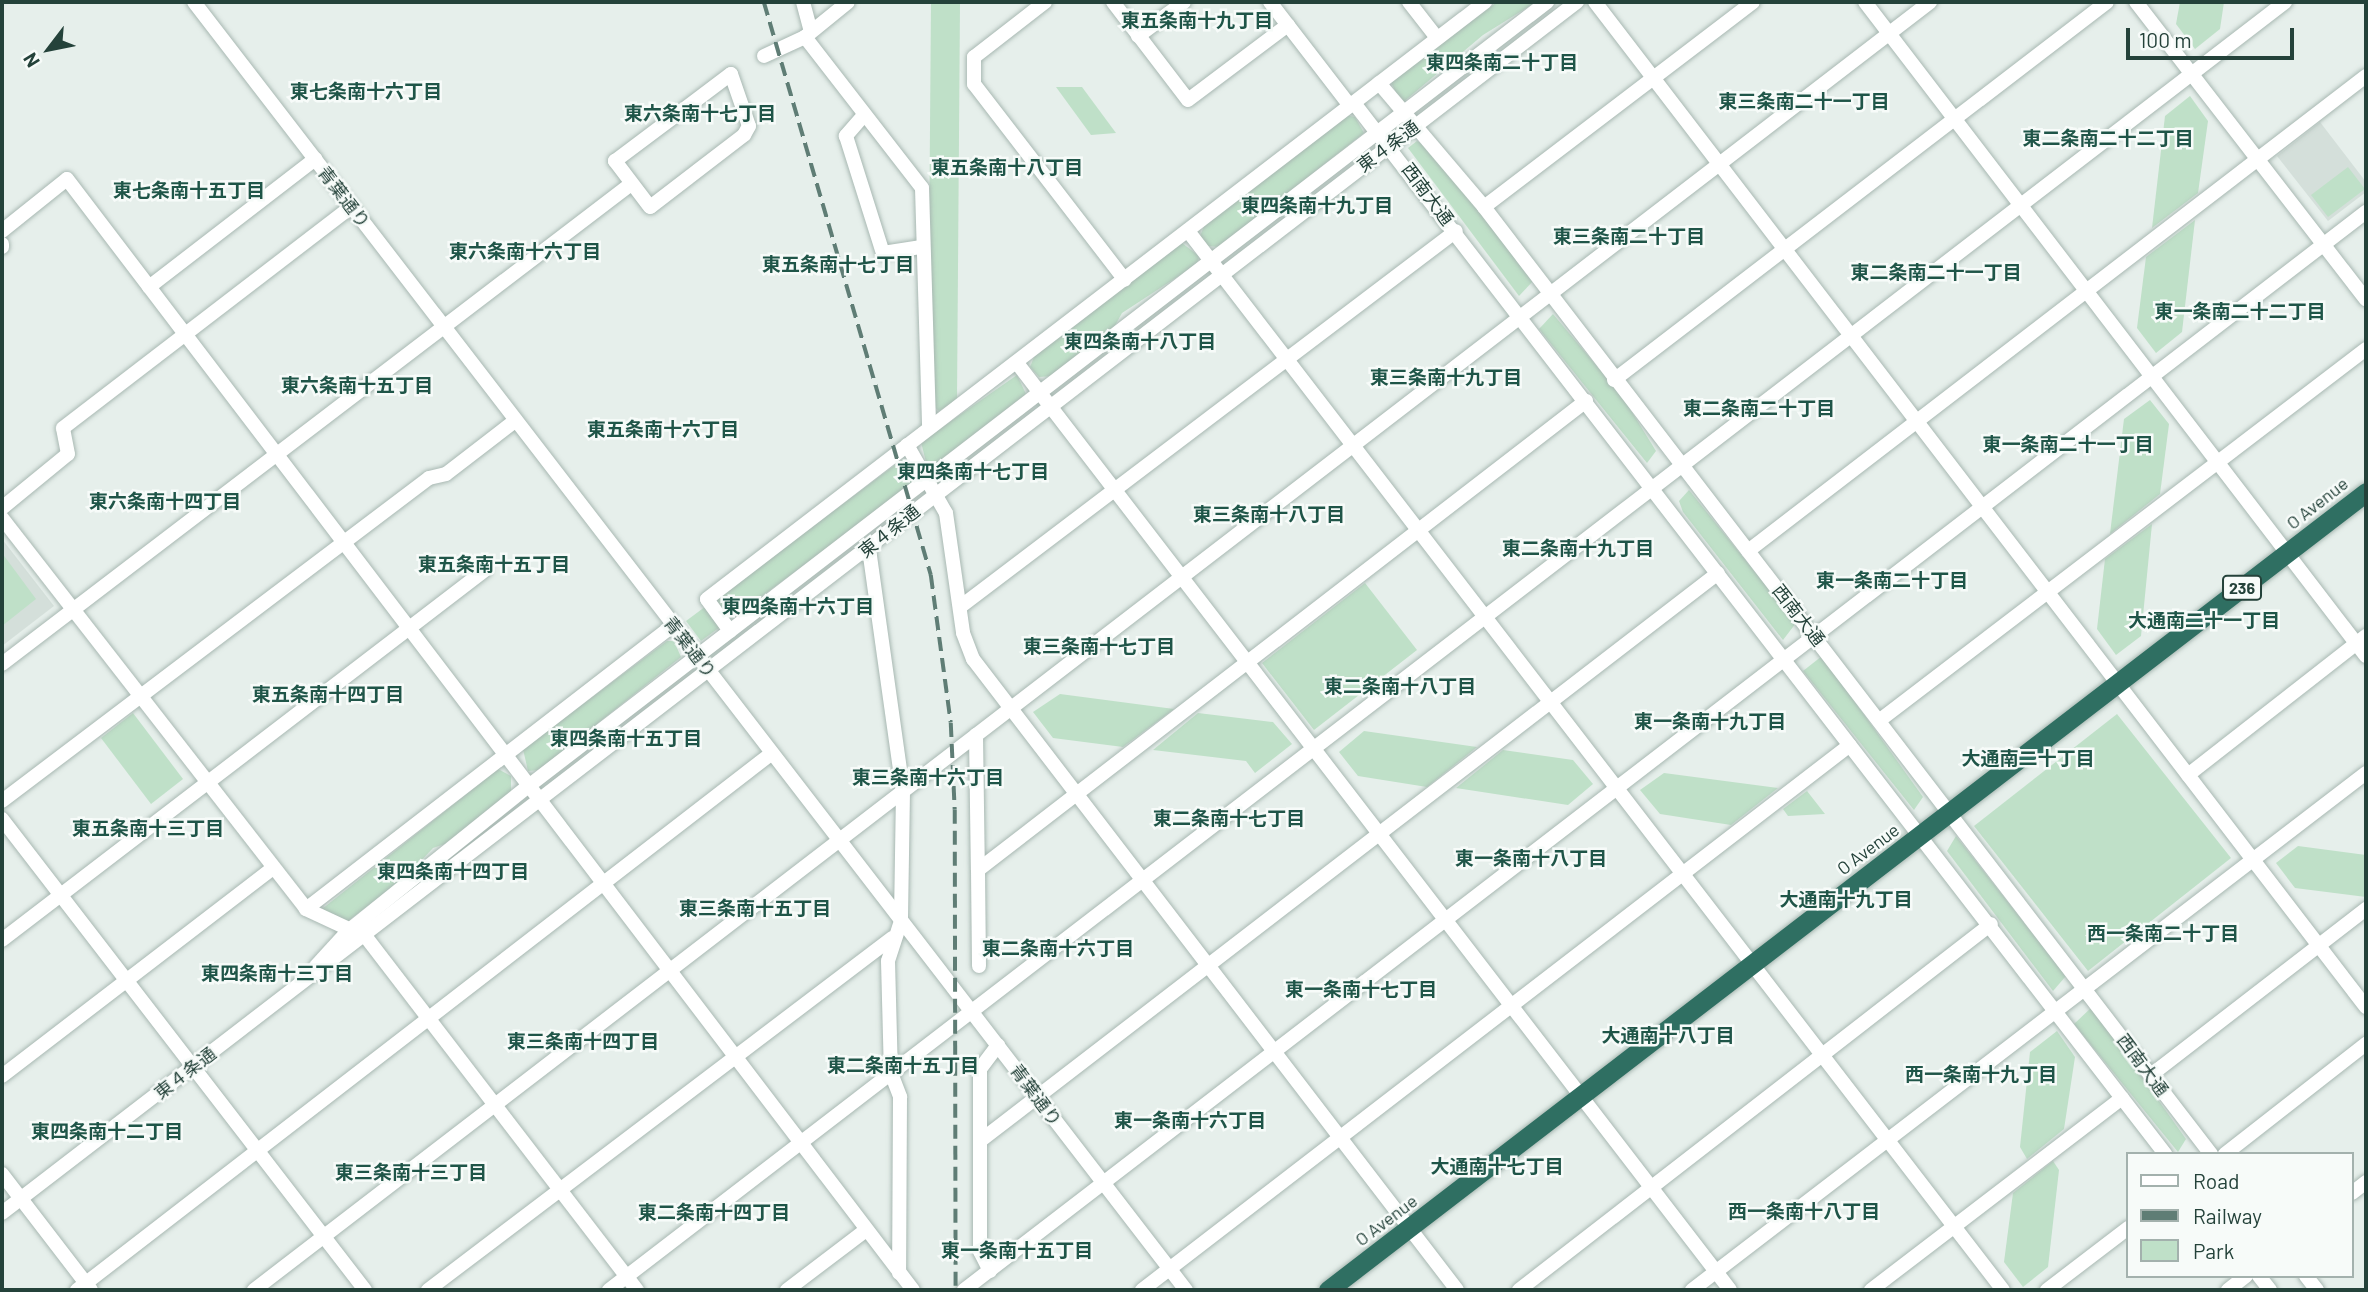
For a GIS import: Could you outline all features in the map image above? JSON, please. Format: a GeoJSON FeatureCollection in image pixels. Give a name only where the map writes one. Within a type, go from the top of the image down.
{"type":"FeatureCollection","features":[{"type":"Feature","properties":{"kind":"highway","name":"O Avenue"},"geometry":{"type":"LineString","coordinates":[[1328,1290],[2366,492]]}},
{"type":"Feature","properties":{"kind":"street","name":"青葉通り"},"geometry":{"type":"LineString","coordinates":[[194,2],[1186,1290]]}},
{"type":"Feature","properties":{"kind":"street"},"geometry":{"type":"LineString","coordinates":[[803,2],[808,34],[864,116],[922,188],[929,428]]}},
{"type":"Feature","properties":{"kind":"street"},"geometry":{"type":"LineString","coordinates":[[764,56],[808,34],[848,2]]}},
{"type":"Feature","properties":{"kind":"street"},"geometry":{"type":"LineString","coordinates":[[1045,2],[974,57],[974,84],[1125,280]]}},
{"type":"Feature","properties":{"kind":"street"},"geometry":{"type":"LineString","coordinates":[[1113,2],[1188,100],[1288,25]]}},
{"type":"Feature","properties":{"kind":"street"},"geometry":{"type":"LineString","coordinates":[[1138,36],[1184,2]]}},
{"type":"Feature","properties":{"kind":"street","name":"西南大通"},"geometry":{"type":"LineString","coordinates":[[1270,2],[1352,105],[1391,144],[2163,1152]]}},
{"type":"Feature","properties":{"kind":"street"},"geometry":{"type":"LineString","coordinates":[[1409,2],[1437,38]]}},
{"type":"Feature","properties":{"kind":"street"},"geometry":{"type":"LineString","coordinates":[[730,631],[707,600],[1485,2]]}},
{"type":"Feature","properties":{"kind":"street","name":"東４条通"},"geometry":{"type":"LineString","coordinates":[[300,983],[348,931],[526,788],[1547,2]]}},
{"type":"Feature","properties":{"kind":"street","name":"東４条通"},"geometry":{"type":"LineString","coordinates":[[2,1213],[300,983],[366,937],[707,669],[869,549],[935,494],[1577,2]]}},
{"type":"Feature","properties":{"kind":"street"},"geometry":{"type":"LineString","coordinates":[[1595,2],[1849,337],[2366,1007]]}},
{"type":"Feature","properties":{"kind":"street"},"geometry":{"type":"LineString","coordinates":[[1484,207],[1753,2]]}},
{"type":"Feature","properties":{"kind":"street"},"geometry":{"type":"LineString","coordinates":[[1865,2],[2288,552],[2361,640],[2366,656]]}},
{"type":"Feature","properties":{"kind":"street"},"geometry":{"type":"LineString","coordinates":[[254,1290],[1930,2]]}},
{"type":"Feature","properties":{"kind":"street"},"geometry":{"type":"LineString","coordinates":[[1614,380],[2107,2]]}},
{"type":"Feature","properties":{"kind":"street"},"geometry":{"type":"LineString","coordinates":[[2136,2],[2366,300]]}},
{"type":"Feature","properties":{"kind":"street"},"geometry":{"type":"LineString","coordinates":[[609,1290],[2285,2]]}},
{"type":"Feature","properties":{"kind":"street"},"geometry":{"type":"LineString","coordinates":[[732,74],[749,126],[744,135],[650,207],[631,184],[615,161],[732,74]]}},
{"type":"Feature","properties":{"kind":"street"},"geometry":{"type":"LineString","coordinates":[[1748,551],[2366,76]]}},
{"type":"Feature","properties":{"kind":"street","name":"西南大通"},"geometry":{"type":"LineString","coordinates":[[1379,83],[1417,124],[1484,207],[1614,380],[1880,720],[1948,813],[2209,1152]]}},
{"type":"Feature","properties":{"kind":"street"},"geometry":{"type":"LineString","coordinates":[[864,116],[846,136],[883,253],[922,247]]}},
{"type":"Feature","properties":{"kind":"street"},"geometry":{"type":"LineString","coordinates":[[149,287],[315,159]]}},
{"type":"Feature","properties":{"kind":"street"},"geometry":{"type":"LineString","coordinates":[[2,231],[67,179],[509,754],[526,788],[913,1290]]}},
{"type":"Feature","properties":{"kind":"street"},"geometry":{"type":"LineString","coordinates":[[2,664],[276,452],[631,184]]}},
{"type":"Feature","properties":{"kind":"street"},"geometry":{"type":"LineString","coordinates":[[2,508],[68,454],[64,428],[352,206]]}},
{"type":"Feature","properties":{"kind":"street"},"geometry":{"type":"LineString","coordinates":[[964,1290],[2366,212]]}},
{"type":"Feature","properties":{"kind":"street"},"geometry":{"type":"LineString","coordinates":[[1188,231],[2003,1290]]}},
{"type":"Feature","properties":{"kind":"street"},"geometry":{"type":"LineString","coordinates":[[960,607],[1118,492],[1456,231]]}},
{"type":"Feature","properties":{"kind":"street"},"geometry":{"type":"LineString","coordinates":[[1880,720],[2366,349]]}},
{"type":"Feature","properties":{"kind":"street"},"geometry":{"type":"LineString","coordinates":[[1017,363],[1730,1290]]}},
{"type":"Feature","properties":{"kind":"street"},"geometry":{"type":"LineString","coordinates":[[978,870],[1586,401]]}},
{"type":"Feature","properties":{"kind":"street"},"geometry":{"type":"LineString","coordinates":[[2,801],[141,699],[345,542],[516,420]]}},
{"type":"Feature","properties":{"kind":"street"},"geometry":{"type":"LineString","coordinates":[[907,445],[946,513],[960,607],[973,659],[1457,1290]]}},
{"type":"Feature","properties":{"kind":"street"},"geometry":{"type":"LineString","coordinates":[[2,519],[272,869],[306,909],[348,931],[366,937],[431,1018],[495,1106],[637,1290]]}},
{"type":"Feature","properties":{"kind":"street"},"geometry":{"type":"LineString","coordinates":[[428,1290],[892,938],[901,921],[903,791],[869,549]]}},
{"type":"Feature","properties":{"kind":"street"},"geometry":{"type":"LineString","coordinates":[[2,940],[485,570]]}},
{"type":"Feature","properties":{"kind":"street"},"geometry":{"type":"LineString","coordinates":[[980,1141],[1718,573]]}},
{"type":"Feature","properties":{"kind":"street"},"geometry":{"type":"LineString","coordinates":[[306,909],[673,625]]}},
{"type":"Feature","properties":{"kind":"street"},"geometry":{"type":"LineString","coordinates":[[2188,775],[2361,640]]}},
{"type":"Feature","properties":{"kind":"street"},"geometry":{"type":"LineString","coordinates":[[976,736],[979,966]]}},
{"type":"Feature","properties":{"kind":"street"},"geometry":{"type":"LineString","coordinates":[[1142,1290],[1850,745]]}},
{"type":"Feature","properties":{"kind":"street"},"geometry":{"type":"LineString","coordinates":[[2,1174],[84,1288],[772,753]]}},
{"type":"Feature","properties":{"kind":"street"},"geometry":{"type":"LineString","coordinates":[[1692,1290],[2366,773]]}},
{"type":"Feature","properties":{"kind":"street"},"geometry":{"type":"LineString","coordinates":[[2,819],[365,1290]]}},
{"type":"Feature","properties":{"kind":"street"},"geometry":{"type":"LineString","coordinates":[[2,1076],[272,869]]}},
{"type":"Feature","properties":{"kind":"street"},"geometry":{"type":"LineString","coordinates":[[2151,1075],[2366,909]]}},
{"type":"Feature","properties":{"kind":"street"},"geometry":{"type":"LineString","coordinates":[[1519,1290],[1991,924]]}},
{"type":"Feature","properties":{"kind":"street"},"geometry":{"type":"LineString","coordinates":[[892,938],[891,1073],[900,1097],[899,1273]]}},
{"type":"Feature","properties":{"kind":"street"},"geometry":{"type":"LineString","coordinates":[[2228,1152],[2366,1044]]}},
{"type":"Feature","properties":{"kind":"street"},"geometry":{"type":"LineString","coordinates":[[990,1271],[981,1251],[980,1069],[998,1045]]}},
{"type":"Feature","properties":{"kind":"street"},"geometry":{"type":"LineString","coordinates":[[1871,1290],[2122,1098]]}},
{"type":"Feature","properties":{"kind":"street"},"geometry":{"type":"LineString","coordinates":[[787,1290],[866,1230]]}},
{"type":"Feature","properties":{"kind":"street"},"geometry":{"type":"LineString","coordinates":[[2047,1290],[2126,1230]]}},
{"type":"Feature","properties":{"kind":"street"},"geometry":{"type":"LineString","coordinates":[[2228,1290],[2243,1278]]}},
{"type":"Feature","properties":{"kind":"shaded area"},"geometry":{"type":"Polygon","coordinates":[[[2320,122],[2366,182],[2366,192],[2328,221],[2277,156],[2320,122]]]}},
{"type":"Feature","properties":{"kind":"shaded area"},"geometry":{"type":"Polygon","coordinates":[[[2,539],[54,606],[2,646],[2,539]]]}},
{"type":"Feature","properties":{"kind":"green space"},"geometry":{"type":"Polygon","coordinates":[[[931,2],[960,2],[957,400],[939,411],[932,405],[929,254],[931,2]]]}},
{"type":"Feature","properties":{"kind":"green space"},"geometry":{"type":"Polygon","coordinates":[[[1497,2],[1536,2],[1483,35],[1401,104],[1391,82],[1497,2]]]}},
{"type":"Feature","properties":{"kind":"green space"},"geometry":{"type":"Polygon","coordinates":[[[2180,2],[2224,2],[2220,29],[2195,49],[2176,24],[2180,2]]]}},
{"type":"Feature","properties":{"kind":"green space"},"geometry":{"type":"Polygon","coordinates":[[[1056,87],[1082,87],[1116,133],[1091,135],[1056,87]]]}},
{"type":"Feature","properties":{"kind":"green space"},"geometry":{"type":"Polygon","coordinates":[[[2190,96],[2208,121],[2198,193],[2152,228],[2165,116],[2190,96]]]}},
{"type":"Feature","properties":{"kind":"green space"},"geometry":{"type":"Polygon","coordinates":[[[1346,115],[1355,117],[1364,133],[1219,247],[1207,246],[1200,236],[1205,224],[1346,115]]]}},
{"type":"Feature","properties":{"kind":"green space"},"geometry":{"type":"Polygon","coordinates":[[[1417,141],[1432,150],[1533,281],[1519,296],[1408,148],[1417,141]]]}},
{"type":"Feature","properties":{"kind":"green space"},"geometry":{"type":"Polygon","coordinates":[[[2348,167],[2365,189],[2328,217],[2311,195],[2348,167]]]}},
{"type":"Feature","properties":{"kind":"green space"},"geometry":{"type":"Polygon","coordinates":[[[2195,220],[2182,332],[2156,353],[2137,328],[2146,257],[2195,220]]]}},
{"type":"Feature","properties":{"kind":"green space"},"geometry":{"type":"Polygon","coordinates":[[[1182,243],[1199,256],[1197,264],[1122,313],[1112,331],[1053,376],[1039,377],[1030,367],[1034,357],[1182,243]]]}},
{"type":"Feature","properties":{"kind":"green space"},"geometry":{"type":"Polygon","coordinates":[[[1553,314],[1622,396],[1656,451],[1647,463],[1539,329],[1553,314]]]}},
{"type":"Feature","properties":{"kind":"green space"},"geometry":{"type":"Polygon","coordinates":[[[1017,375],[1026,394],[934,465],[926,462],[921,442],[1017,375]]]}},
{"type":"Feature","properties":{"kind":"green space"},"geometry":{"type":"Polygon","coordinates":[[[2150,400],[2169,424],[2160,494],[2110,534],[2124,419],[2150,400]]]}},
{"type":"Feature","properties":{"kind":"green space"},"geometry":{"type":"Polygon","coordinates":[[[903,459],[916,476],[913,485],[701,641],[686,621],[903,459]]]}},
{"type":"Feature","properties":{"kind":"green space"},"geometry":{"type":"Polygon","coordinates":[[[1689,490],[1796,623],[1783,640],[1683,512],[1679,501],[1689,490]]]}},
{"type":"Feature","properties":{"kind":"green space"},"geometry":{"type":"Polygon","coordinates":[[[2152,524],[2141,636],[2116,655],[2097,629],[2105,559],[2152,524]]]}},
{"type":"Feature","properties":{"kind":"green space"},"geometry":{"type":"Polygon","coordinates":[[[2,553],[36,599],[2,626],[2,553]]]}},
{"type":"Feature","properties":{"kind":"green space"},"geometry":{"type":"Polygon","coordinates":[[[1365,583],[1417,650],[1314,730],[1262,663],[1365,583]]]}},
{"type":"Feature","properties":{"kind":"green space"},"geometry":{"type":"Polygon","coordinates":[[[667,641],[674,641],[681,657],[539,770],[528,771],[523,749],[667,641]]]}},
{"type":"Feature","properties":{"kind":"green space"},"geometry":{"type":"Polygon","coordinates":[[[1822,656],[1923,797],[1914,810],[1803,671],[1822,656]]]}},
{"type":"Feature","properties":{"kind":"green space"},"geometry":{"type":"Polygon","coordinates":[[[1060,694],[1174,709],[1123,747],[1053,738],[1033,712],[1060,694]]]}},
{"type":"Feature","properties":{"kind":"green space"},"geometry":{"type":"Polygon","coordinates":[[[133,713],[183,779],[151,804],[101,738],[133,713]]]}},
{"type":"Feature","properties":{"kind":"green space"},"geometry":{"type":"Polygon","coordinates":[[[1198,713],[1273,722],[1292,744],[1255,773],[1246,761],[1153,750],[1198,713]]]}},
{"type":"Feature","properties":{"kind":"green space"},"geometry":{"type":"Polygon","coordinates":[[[2117,714],[2231,858],[2088,971],[1974,826],[2117,714]]]}},
{"type":"Feature","properties":{"kind":"green space"},"geometry":{"type":"Polygon","coordinates":[[[1364,731],[1477,747],[1427,787],[1358,776],[1339,752],[1364,731]]]}},
{"type":"Feature","properties":{"kind":"green space"},"geometry":{"type":"Polygon","coordinates":[[[1503,750],[1573,760],[1593,784],[1568,805],[1456,788],[1503,750]]]}},
{"type":"Feature","properties":{"kind":"green space"},"geometry":{"type":"Polygon","coordinates":[[[498,769],[511,776],[511,792],[448,843],[433,848],[405,878],[348,921],[322,909],[498,769]]]}},
{"type":"Feature","properties":{"kind":"green space"},"geometry":{"type":"Polygon","coordinates":[[[1664,773],[1778,788],[1731,825],[1660,814],[1640,790],[1664,773]]]}},
{"type":"Feature","properties":{"kind":"green space"},"geometry":{"type":"Polygon","coordinates":[[[1807,791],[1825,814],[1788,816],[1783,809],[1807,791]]]}},
{"type":"Feature","properties":{"kind":"green space"},"geometry":{"type":"Polygon","coordinates":[[[1956,836],[2066,976],[2053,991],[1947,851],[1956,836]]]}},
{"type":"Feature","properties":{"kind":"green space"},"geometry":{"type":"Polygon","coordinates":[[[2298,846],[2366,855],[2366,897],[2295,888],[2276,863],[2298,846]]]}},
{"type":"Feature","properties":{"kind":"green space"},"geometry":{"type":"Polygon","coordinates":[[[2092,1007],[2186,1139],[2178,1152],[2074,1024],[2092,1007]]]}},
{"type":"Feature","properties":{"kind":"green space"},"geometry":{"type":"Polygon","coordinates":[[[2057,1031],[2075,1057],[2064,1129],[2027,1159],[2020,1147],[2030,1052],[2057,1031]]]}},
{"type":"Feature","properties":{"kind":"green space"},"geometry":{"type":"Polygon","coordinates":[[[2053,1161],[2059,1170],[2048,1267],[2023,1287],[2004,1262],[2013,1193],[2053,1161]]]}},
{"type":"Feature","properties":{"kind":"railway"},"geometry":{"type":"LineString","coordinates":[[764,2],[931,575],[951,723],[955,810],[956,1290]]}},
{"type":"Feature","properties":{"kind":"district","name":"東五条南十九丁目"},"geometry":{"type":"Point","coordinates":[1197,20]}},
{"type":"Feature","properties":{"kind":"district","name":"東四条南二十丁目"},"geometry":{"type":"Point","coordinates":[1502,62]}},
{"type":"Feature","properties":{"kind":"district","name":"東七条南十六丁目"},"geometry":{"type":"Point","coordinates":[366,91]}},
{"type":"Feature","properties":{"kind":"district","name":"東三条南二十一丁目"},"geometry":{"type":"Point","coordinates":[1804,101]}},
{"type":"Feature","properties":{"kind":"district","name":"東六条南十七丁目"},"geometry":{"type":"Point","coordinates":[700,113]}},
{"type":"Feature","properties":{"kind":"district","name":"東二条南二十二丁目"},"geometry":{"type":"Point","coordinates":[2108,138]}},
{"type":"Feature","properties":{"kind":"district","name":"東五条南十八丁目"},"geometry":{"type":"Point","coordinates":[1007,167]}},
{"type":"Feature","properties":{"kind":"district","name":"東七条南十五丁目"},"geometry":{"type":"Point","coordinates":[189,190]}},
{"type":"Feature","properties":{"kind":"district","name":"東四条南十九丁目"},"geometry":{"type":"Point","coordinates":[1317,205]}},
{"type":"Feature","properties":{"kind":"district","name":"東三条南二十丁目"},"geometry":{"type":"Point","coordinates":[1629,236]}},
{"type":"Feature","properties":{"kind":"district","name":"東六条南十六丁目"},"geometry":{"type":"Point","coordinates":[525,251]}},
{"type":"Feature","properties":{"kind":"district","name":"東五条南十七丁目"},"geometry":{"type":"Point","coordinates":[838,264]}},
{"type":"Feature","properties":{"kind":"district","name":"東二条南二十一丁目"},"geometry":{"type":"Point","coordinates":[1936,272]}},
{"type":"Feature","properties":{"kind":"district","name":"東一条南二十二丁目"},"geometry":{"type":"Point","coordinates":[2240,311]}},
{"type":"Feature","properties":{"kind":"district","name":"東四条南十八丁目"},"geometry":{"type":"Point","coordinates":[1140,341]}},
{"type":"Feature","properties":{"kind":"district","name":"東三条南十九丁目"},"geometry":{"type":"Point","coordinates":[1446,377]}},
{"type":"Feature","properties":{"kind":"district","name":"東六条南十五丁目"},"geometry":{"type":"Point","coordinates":[357,385]}},
{"type":"Feature","properties":{"kind":"district","name":"東二条南二十丁目"},"geometry":{"type":"Point","coordinates":[1759,408]}},
{"type":"Feature","properties":{"kind":"district","name":"東五条南十六丁目"},"geometry":{"type":"Point","coordinates":[663,429]}},
{"type":"Feature","properties":{"kind":"district","name":"東一条南二十一丁目"},"geometry":{"type":"Point","coordinates":[2068,444]}},
{"type":"Feature","properties":{"kind":"district","name":"東四条南十七丁目"},"geometry":{"type":"Point","coordinates":[973,471]}},
{"type":"Feature","properties":{"kind":"district","name":"東六条南十四丁目"},"geometry":{"type":"Point","coordinates":[165,501]}},
{"type":"Feature","properties":{"kind":"district","name":"東三条南十八丁目"},"geometry":{"type":"Point","coordinates":[1269,514]}},
{"type":"Feature","properties":{"kind":"district","name":"東二条南十九丁目"},"geometry":{"type":"Point","coordinates":[1578,548]}},
{"type":"Feature","properties":{"kind":"district","name":"東五条南十五丁目"},"geometry":{"type":"Point","coordinates":[494,564]}},
{"type":"Feature","properties":{"kind":"district","name":"東一条南二十丁目"},"geometry":{"type":"Point","coordinates":[1892,580]}},
{"type":"Feature","properties":{"kind":"district","name":"東四条南十六丁目"},"geometry":{"type":"Point","coordinates":[798,606]}},
{"type":"Feature","properties":{"kind":"district","name":"大通南二十一丁目"},"geometry":{"type":"Point","coordinates":[2204,620]}},
{"type":"Feature","properties":{"kind":"district","name":"東三条南十七丁目"},"geometry":{"type":"Point","coordinates":[1099,646]}},
{"type":"Feature","properties":{"kind":"district","name":"東二条南十八丁目"},"geometry":{"type":"Point","coordinates":[1400,686]}},
{"type":"Feature","properties":{"kind":"district","name":"東五条南十四丁目"},"geometry":{"type":"Point","coordinates":[328,694]}},
{"type":"Feature","properties":{"kind":"district","name":"東一条南十九丁目"},"geometry":{"type":"Point","coordinates":[1710,721]}},
{"type":"Feature","properties":{"kind":"district","name":"東四条南十五丁目"},"geometry":{"type":"Point","coordinates":[626,738]}},
{"type":"Feature","properties":{"kind":"district","name":"大通南二十丁目"},"geometry":{"type":"Point","coordinates":[2028,758]}},
{"type":"Feature","properties":{"kind":"district","name":"東三条南十六丁目"},"geometry":{"type":"Point","coordinates":[928,777]}},
{"type":"Feature","properties":{"kind":"district","name":"東二条南十七丁目"},"geometry":{"type":"Point","coordinates":[1229,818]}},
{"type":"Feature","properties":{"kind":"district","name":"東五条南十三丁目"},"geometry":{"type":"Point","coordinates":[148,828]}},
{"type":"Feature","properties":{"kind":"district","name":"東一条南十八丁目"},"geometry":{"type":"Point","coordinates":[1531,858]}},
{"type":"Feature","properties":{"kind":"district","name":"東四条南十四丁目"},"geometry":{"type":"Point","coordinates":[453,871]}},
{"type":"Feature","properties":{"kind":"district","name":"大通南十九丁目"},"geometry":{"type":"Point","coordinates":[1846,899]}},
{"type":"Feature","properties":{"kind":"district","name":"東三条南十五丁目"},"geometry":{"type":"Point","coordinates":[755,908]}},
{"type":"Feature","properties":{"kind":"district","name":"西一条南二十丁目"},"geometry":{"type":"Point","coordinates":[2163,933]}},
{"type":"Feature","properties":{"kind":"district","name":"東二条南十六丁目"},"geometry":{"type":"Point","coordinates":[1058,948]}},
{"type":"Feature","properties":{"kind":"district","name":"東四条南十三丁目"},"geometry":{"type":"Point","coordinates":[277,973]}},
{"type":"Feature","properties":{"kind":"district","name":"東一条南十七丁目"},"geometry":{"type":"Point","coordinates":[1361,989]}},
{"type":"Feature","properties":{"kind":"district","name":"大通南十八丁目"},"geometry":{"type":"Point","coordinates":[1668,1035]}},
{"type":"Feature","properties":{"kind":"district","name":"東三条南十四丁目"},"geometry":{"type":"Point","coordinates":[583,1041]}},
{"type":"Feature","properties":{"kind":"district","name":"東二条南十五丁目"},"geometry":{"type":"Point","coordinates":[903,1065]}},
{"type":"Feature","properties":{"kind":"district","name":"西一条南十九丁目"},"geometry":{"type":"Point","coordinates":[1981,1074]}},
{"type":"Feature","properties":{"kind":"district","name":"東一条南十六丁目"},"geometry":{"type":"Point","coordinates":[1190,1120]}},
{"type":"Feature","properties":{"kind":"district","name":"東四条南十二丁目"},"geometry":{"type":"Point","coordinates":[107,1131]}},
{"type":"Feature","properties":{"kind":"district","name":"大通南十七丁目"},"geometry":{"type":"Point","coordinates":[1497,1166]}},
{"type":"Feature","properties":{"kind":"district","name":"東三条南十三丁目"},"geometry":{"type":"Point","coordinates":[411,1172]}},
{"type":"Feature","properties":{"kind":"district","name":"西一条南十八丁目"},"geometry":{"type":"Point","coordinates":[1804,1211]}},
{"type":"Feature","properties":{"kind":"district","name":"東二条南十四丁目"},"geometry":{"type":"Point","coordinates":[714,1212]}},
{"type":"Feature","properties":{"kind":"district","name":"東一条南十五丁目"},"geometry":{"type":"Point","coordinates":[1017,1250]}}]}
